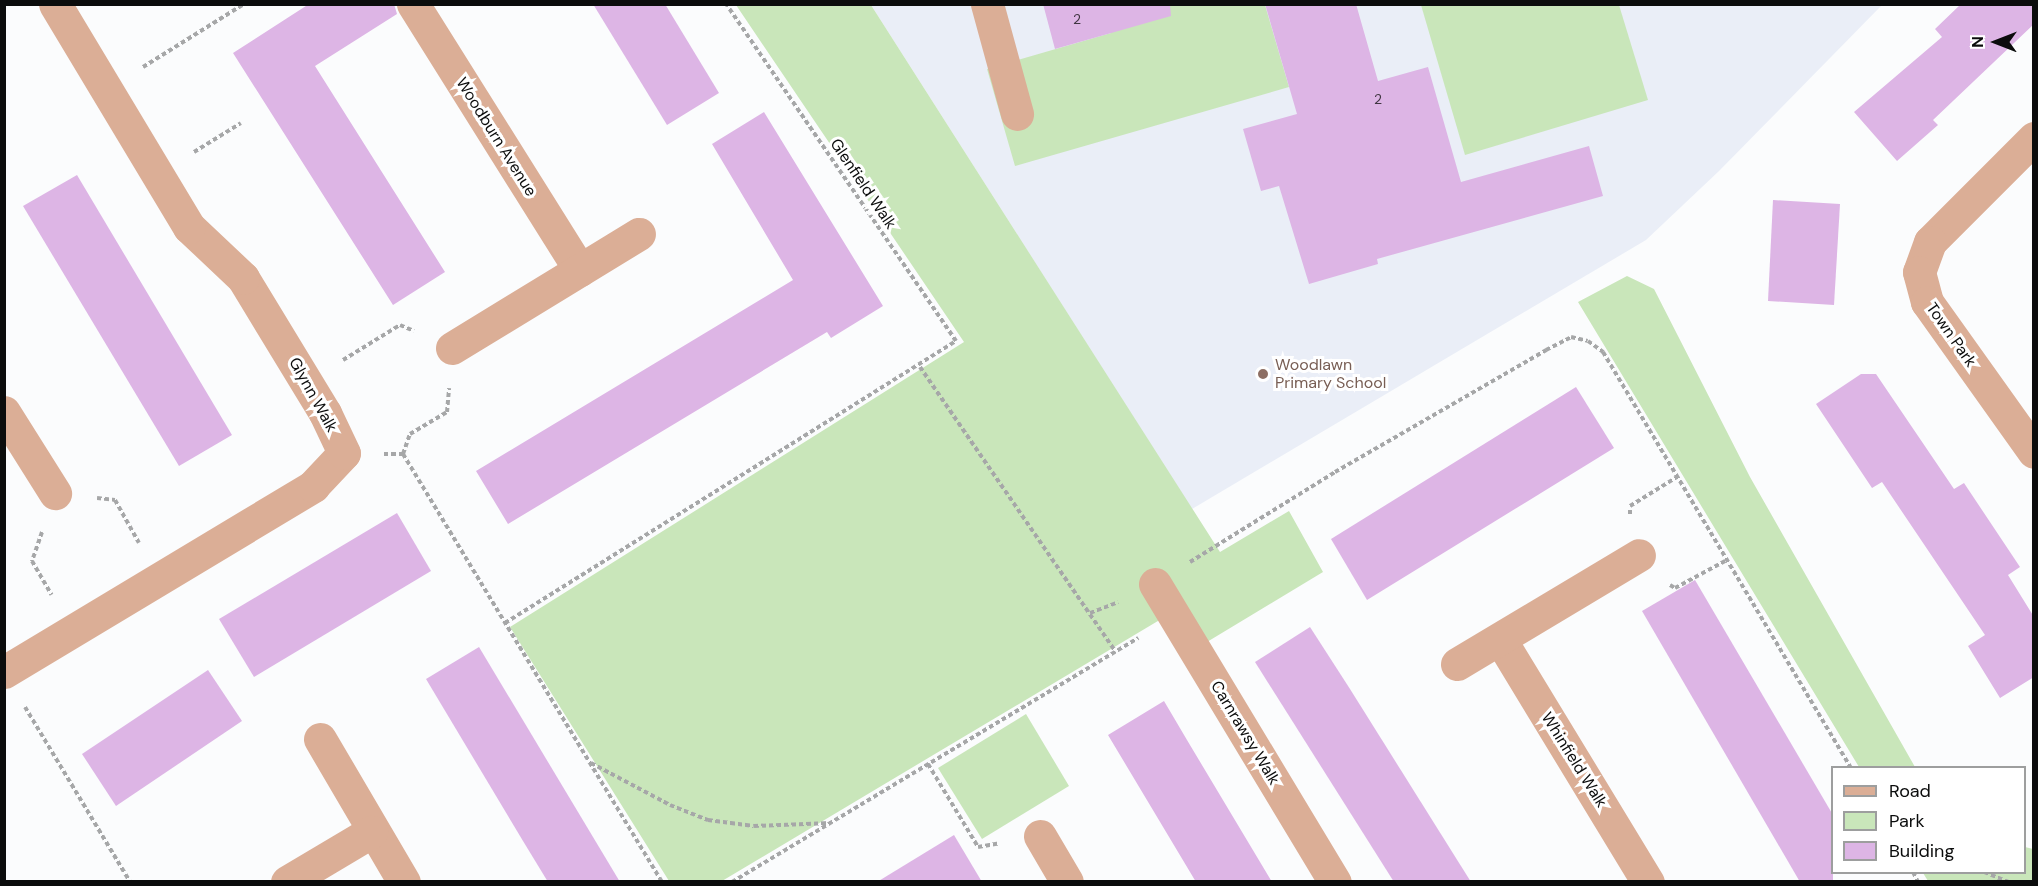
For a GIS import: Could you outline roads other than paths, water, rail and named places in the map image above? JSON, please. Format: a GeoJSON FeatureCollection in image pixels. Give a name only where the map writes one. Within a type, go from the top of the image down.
{"type":"FeatureCollection","features":[{"type":"Feature","properties":{"kind":"street","name":"Glynn Walk"},"geometry":{"type":"LineString","coordinates":[[4,672],[314,486],[344,453],[306,382],[243,278],[189,227],[55,4]]}},
{"type":"Feature","properties":{"kind":"street","name":"Woodburn Avenue"},"geometry":{"type":"LineString","coordinates":[[413,4],[580,270]]}},
{"type":"Feature","properties":{"kind":"street"},"geometry":{"type":"LineString","coordinates":[[987,4],[1017,114]]}},
{"type":"Feature","properties":{"kind":"street","name":"Town Park"},"geometry":{"type":"LineString","coordinates":[[2034,138],[1930,242],[1919,272],[1927,302],[2034,452]]}},
{"type":"Feature","properties":{"kind":"street"},"geometry":{"type":"LineString","coordinates":[[452,348],[639,234]]}},
{"type":"Feature","properties":{"kind":"street"},"geometry":{"type":"LineString","coordinates":[[4,412],[55,493]]}},
{"type":"Feature","properties":{"kind":"street"},"geometry":{"type":"LineString","coordinates":[[1457,664],[1639,555]]}},
{"type":"Feature","properties":{"kind":"street","name":"Carnrawsy Walk"},"geometry":{"type":"LineString","coordinates":[[1155,584],[1335,882]]}},
{"type":"Feature","properties":{"kind":"street","name":"Whinfield Walk"},"geometry":{"type":"LineString","coordinates":[[1500,639],[1648,882]]}},
{"type":"Feature","properties":{"kind":"street"},"geometry":{"type":"LineString","coordinates":[[320,739],[371,831],[404,882]]}},
{"type":"Feature","properties":{"kind":"street"},"geometry":{"type":"LineString","coordinates":[[287,882],[371,831]]}},
{"type":"Feature","properties":{"kind":"street"},"geometry":{"type":"LineString","coordinates":[[1040,836],[1067,882]]}},
{"type":"Feature","properties":{"kind":"place","name":"Woodlawn Primary School"},"geometry":{"type":"Point","coordinates":[1263,374]}}]}
